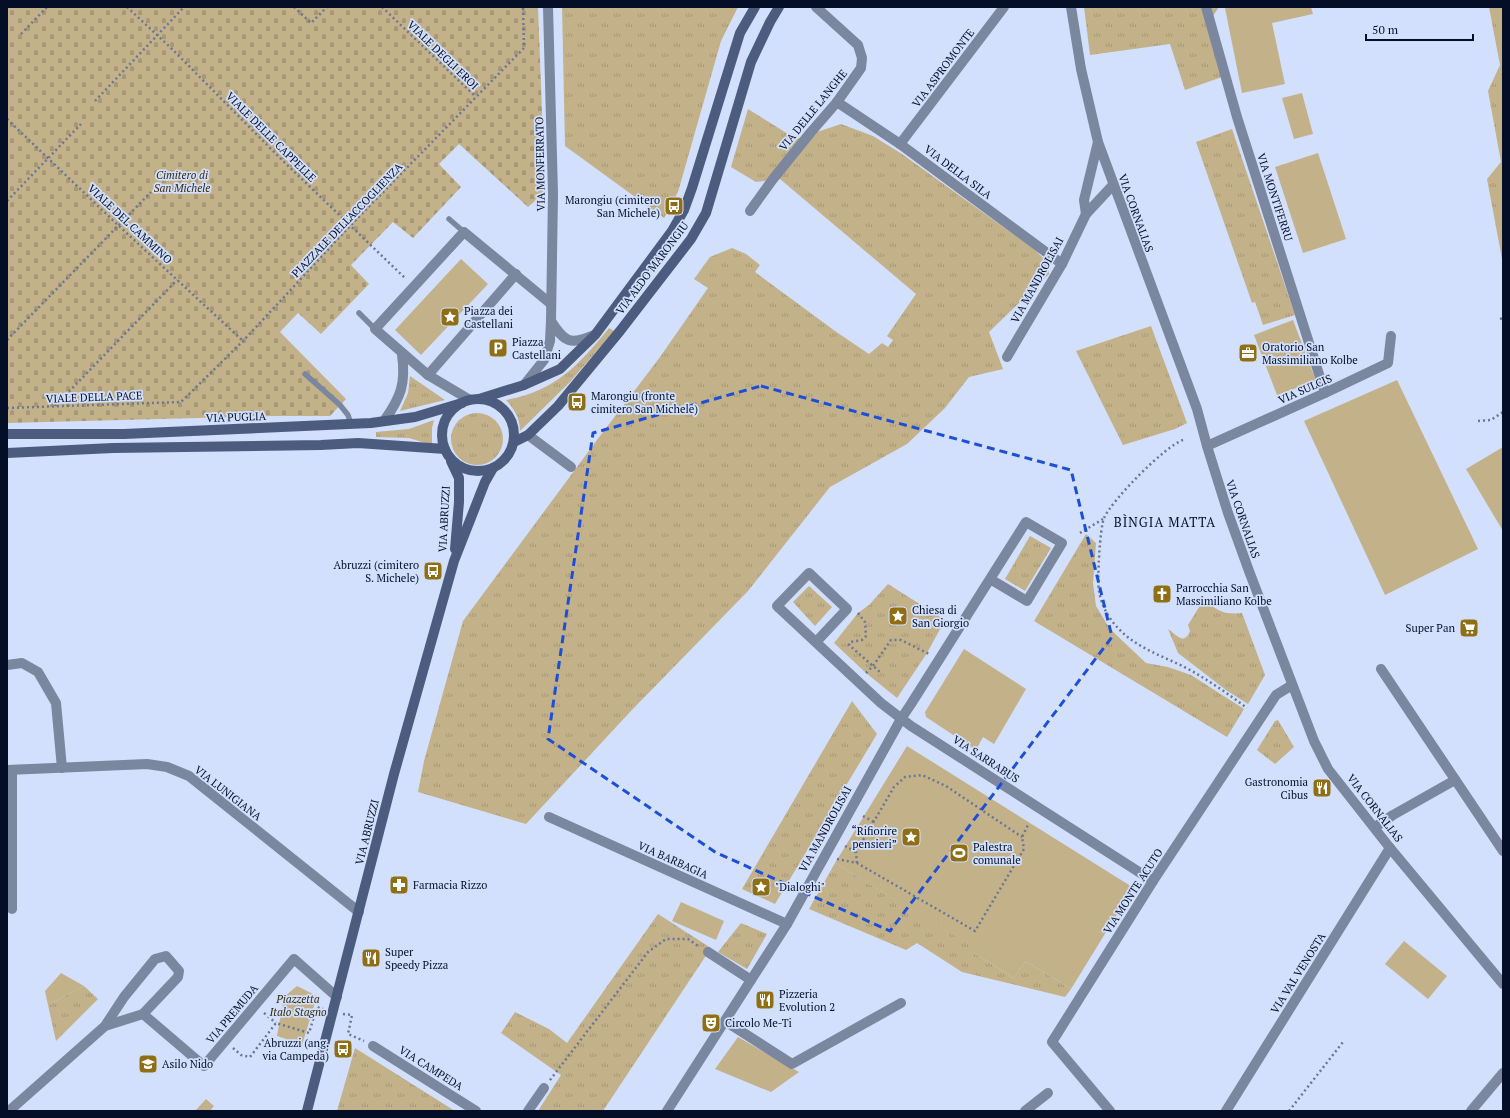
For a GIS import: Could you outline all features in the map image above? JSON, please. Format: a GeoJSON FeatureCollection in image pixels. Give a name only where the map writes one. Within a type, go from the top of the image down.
{"type":"FeatureCollection","features":[{"type":"Feature","properties":{"kind":"street","name":"VIA MONFERRATO"},"geometry":{"type":"LineString","coordinates":[[524,385],[544,360],[550,341],[553,194],[548,7]]}},
{"type":"Feature","properties":{"kind":"street","name":"VIA ALDO MARONGIU"},"geometry":{"type":"LineString","coordinates":[[470,401],[524,385],[560,369],[595,335],[672,231],[684,210],[692,188],[740,33],[755,7]]}},
{"type":"Feature","properties":{"kind":"street","name":"VIA ALDO MARONGIU"},"geometry":{"type":"LineString","coordinates":[[514,442],[528,435],[558,406],[620,331],[691,239],[706,212],[750,62],[779,7]]}},
{"type":"Feature","properties":{"kind":"street","name":"VIA DELLE LANGHE"},"geometry":{"type":"LineString","coordinates":[[750,211],[773,179],[837,102],[861,68],[862,58],[858,46],[816,7]]}},
{"type":"Feature","properties":{"kind":"street","name":"VIA ASPROMONTE"},"geometry":{"type":"LineString","coordinates":[[900,144],[1004,7]]}},
{"type":"Feature","properties":{"kind":"street","name":"VIA CORNALIAS"},"geometry":{"type":"LineString","coordinates":[[1071,7],[1080,69],[1098,142],[1197,409],[1206,446],[1249,571],[1314,741],[1328,769],[1390,848],[1503,984]]}},
{"type":"Feature","properties":{"kind":"street","name":"VIA MONTIFERRU"},"geometry":{"type":"LineString","coordinates":[[1206,7],[1237,117],[1325,393]]}},
{"type":"Feature","properties":{"kind":"street","name":"VIA DELLA SILA"},"geometry":{"type":"LineString","coordinates":[[837,102],[900,144],[1062,264]]}},
{"type":"Feature","properties":{"kind":"street","name":"VIA MANDROLISAI"},"geometry":{"type":"LineString","coordinates":[[1086,214],[1084,200],[1098,142]]}},
{"type":"Feature","properties":{"kind":"street","name":"VIA MANDROLISAI"},"geometry":{"type":"LineString","coordinates":[[1007,357],[1062,264],[1086,214],[1113,185]]}},
{"type":"Feature","properties":{"kind":"street"},"geometry":{"type":"LineString","coordinates":[[470,401],[450,412],[445,420],[442,430],[442,440],[447,453],[458,465],[469,470],[481,471],[493,468],[503,462],[510,452],[514,442],[514,429],[510,418],[502,408],[491,402],[470,401],[428,374],[402,354],[375,329],[464,232],[551,304]]}},
{"type":"Feature","properties":{"kind":"street"},"geometry":{"type":"LineString","coordinates":[[428,374],[516,274]]}},
{"type":"Feature","properties":{"kind":"street"},"geometry":{"type":"LineString","coordinates":[[551,321],[560,335],[568,340],[578,342],[595,335]]}},
{"type":"Feature","properties":{"kind":"street","name":"VIA SULCIS"},"geometry":{"type":"LineString","coordinates":[[1206,446],[1388,363],[1391,336]]}},
{"type":"Feature","properties":{"kind":"street"},"geometry":{"type":"LineString","coordinates":[[384,422],[398,400],[404,383],[402,354]]}},
{"type":"Feature","properties":{"kind":"street","name":"VIA PUGLIA"},"geometry":{"type":"LineString","coordinates":[[7,434],[124,434],[384,422],[415,417],[470,401]]}},
{"type":"Feature","properties":{"kind":"street"},"geometry":{"type":"LineString","coordinates":[[528,435],[571,466]]}},
{"type":"Feature","properties":{"kind":"street"},"geometry":{"type":"LineString","coordinates":[[7,453],[113,448],[321,445],[358,443],[447,453]]}},
{"type":"Feature","properties":{"kind":"street","name":"VIA ABRUZZI"},"geometry":{"type":"LineString","coordinates":[[447,453],[459,478],[459,502],[454,561]]}},
{"type":"Feature","properties":{"kind":"street","name":"VIA ABRUZZI"},"geometry":{"type":"LineString","coordinates":[[307,1111],[334,1012],[394,774],[454,561],[485,482],[493,468]]}},
{"type":"Feature","properties":{"kind":"street","name":"VIA MANDROLISAI"},"geometry":{"type":"LineString","coordinates":[[667,1111],[787,924],[901,719],[1026,522],[1062,544],[1027,601],[990,579]]}},
{"type":"Feature","properties":{"kind":"street","name":"VIA SARRABUS"},"geometry":{"type":"LineString","coordinates":[[816,642],[847,609],[809,573],[777,606],[881,703],[901,719],[1153,881]]}},
{"type":"Feature","properties":{"kind":"street"},"geometry":{"type":"LineString","coordinates":[[7,665],[22,663],[38,672],[56,703],[62,768]]}},
{"type":"Feature","properties":{"kind":"street"},"geometry":{"type":"LineString","coordinates":[[1381,669],[1503,851]]}},
{"type":"Feature","properties":{"kind":"street","name":"VIA MONTE ACUTO"},"geometry":{"type":"LineString","coordinates":[[1110,1111],[1052,1042],[1153,881],[1276,695],[1292,686]]}},
{"type":"Feature","properties":{"kind":"street","name":"VIA LUNIGIANA"},"geometry":{"type":"LineString","coordinates":[[9,770],[147,764],[167,767],[189,776],[359,912]]}},
{"type":"Feature","properties":{"kind":"street"},"geometry":{"type":"LineString","coordinates":[[9,770],[12,909]]}},
{"type":"Feature","properties":{"kind":"street"},"geometry":{"type":"LineString","coordinates":[[1375,828],[1393,815],[1455,780]]}},
{"type":"Feature","properties":{"kind":"street","name":"VIA BARBAGIA"},"geometry":{"type":"LineString","coordinates":[[549,817],[787,924]]}},
{"type":"Feature","properties":{"kind":"street","name":"VIA VAL VENOSTA"},"geometry":{"type":"LineString","coordinates":[[1226,1111],[1390,848]]}},
{"type":"Feature","properties":{"kind":"street"},"geometry":{"type":"LineString","coordinates":[[708,952],[752,980]]}},
{"type":"Feature","properties":{"kind":"street"},"geometry":{"type":"LineString","coordinates":[[9,1111],[105,1026],[124,997],[155,959],[166,956],[179,971],[178,977],[143,1014],[105,1026]]}},
{"type":"Feature","properties":{"kind":"street","name":"VIA PREMUDA"},"geometry":{"type":"LineString","coordinates":[[143,1014],[204,1066],[294,960],[337,997]]}},
{"type":"Feature","properties":{"kind":"street"},"geometry":{"type":"LineString","coordinates":[[725,1021],[792,1064],[901,1003]]}},
{"type":"Feature","properties":{"kind":"street","name":"VIA CAMPEDA"},"geometry":{"type":"LineString","coordinates":[[373,1046],[476,1111]]}},
{"type":"Feature","properties":{"kind":"street"},"geometry":{"type":"LineString","coordinates":[[1471,1111],[1503,1073]]}},
{"type":"Feature","properties":{"kind":"street"},"geometry":{"type":"LineString","coordinates":[[528,1111],[544,1088]]}},
{"type":"Feature","properties":{"kind":"street"},"geometry":{"type":"LineString","coordinates":[[1025,1111],[1048,1093]]}},
{"type":"Feature","properties":{"kind":"lane"},"geometry":{"type":"LineString","coordinates":[[449,219],[464,232]]}},
{"type":"Feature","properties":{"kind":"lane"},"geometry":{"type":"LineString","coordinates":[[359,313],[375,329]]}},
{"type":"Feature","properties":{"kind":"lane"},"geometry":{"type":"LineString","coordinates":[[305,374],[340,405],[348,415],[351,424]]}},
{"type":"Feature","properties":{"kind":"path"},"geometry":{"type":"LineString","coordinates":[[21,34],[47,7]]}},
{"type":"Feature","properties":{"kind":"path","name":"VIALE DELLE CAPPELLE"},"geometry":{"type":"LineString","coordinates":[[127,7],[282,160],[405,278]]}},
{"type":"Feature","properties":{"kind":"path"},"geometry":{"type":"LineString","coordinates":[[95,101],[184,7]]}},
{"type":"Feature","properties":{"kind":"path"},"geometry":{"type":"LineString","coordinates":[[294,7],[311,23],[327,7]]}},
{"type":"Feature","properties":{"kind":"path","name":"VIALE DEGLI EROI"},"geometry":{"type":"LineString","coordinates":[[382,7],[476,97]]}},
{"type":"Feature","properties":{"kind":"path","name":"PIAZZALE DELL'ACCOGLIENZA"},"geometry":{"type":"LineString","coordinates":[[181,402],[243,341],[351,225],[524,48],[523,7]]}},
{"type":"Feature","properties":{"kind":"path","name":"VIALE DEL CAMMINO"},"geometry":{"type":"LineString","coordinates":[[7,119],[243,341]]}},
{"type":"Feature","properties":{"kind":"path"},"geometry":{"type":"LineString","coordinates":[[7,201],[81,124]]}},
{"type":"Feature","properties":{"kind":"path"},"geometry":{"type":"LineString","coordinates":[[7,340],[151,192]]}},
{"type":"Feature","properties":{"kind":"path"},"geometry":{"type":"LineString","coordinates":[[55,406],[178,280]]}},
{"type":"Feature","properties":{"kind":"path","name":"VIALE DELLA PACE"},"geometry":{"type":"LineString","coordinates":[[7,408],[181,402]]}},
{"type":"Feature","properties":{"kind":"path"},"geometry":{"type":"LineString","coordinates":[[1478,422],[1491,420],[1503,412]]}},
{"type":"Feature","properties":{"kind":"path"},"geometry":{"type":"LineString","coordinates":[[1183,440],[1152,462],[1115,500],[1103,519],[1098,590],[1102,605],[1118,628],[1139,645],[1196,673],[1247,708]]}},
{"type":"Feature","properties":{"kind":"path"},"geometry":{"type":"LineString","coordinates":[[1080,533],[1103,519]]}},
{"type":"Feature","properties":{"kind":"path"},"geometry":{"type":"LineString","coordinates":[[858,613],[865,622],[866,636],[862,640],[850,642],[849,644],[880,672]]}},
{"type":"Feature","properties":{"kind":"path"},"geometry":{"type":"LineString","coordinates":[[866,673],[873,666],[891,640],[901,640],[929,654]]}},
{"type":"Feature","properties":{"kind":"path"},"geometry":{"type":"LineString","coordinates":[[857,863],[856,852],[894,787],[905,776],[922,775],[946,786],[1022,837]]}},
{"type":"Feature","properties":{"kind":"path"},"geometry":{"type":"LineString","coordinates":[[863,816],[874,822]]}},
{"type":"Feature","properties":{"kind":"path"},"geometry":{"type":"LineString","coordinates":[[826,852],[837,859],[857,863],[975,931],[1024,849],[1022,837],[1029,823]]}},
{"type":"Feature","properties":{"kind":"path"},"geometry":{"type":"LineString","coordinates":[[845,846],[856,852]]}},
{"type":"Feature","properties":{"kind":"path"},"geometry":{"type":"LineString","coordinates":[[544,1088],[648,952],[666,940],[688,939],[708,952]]}},
{"type":"Feature","properties":{"kind":"path"},"geometry":{"type":"LineString","coordinates":[[225,1041],[241,1055],[250,1057],[276,1023],[309,1033],[317,1007],[352,1015],[348,1034],[373,1046]]}},
{"type":"Feature","properties":{"kind":"path"},"geometry":{"type":"LineString","coordinates":[[1289,1111],[1343,1042]]}},
{"type":"Feature","properties":{"kind":"highlighted area"},"geometry":{"type":"Polygon","coordinates":[[[761,386],[1071,470],[1112,637],[890,931],[715,852],[548,739],[593,433],[761,386]]]}},
{"type":"Feature","properties":{"kind":"green space","name":"Cimitero di San Michele"},"geometry":{"type":"Polygon","coordinates":[[[7,7],[538,7],[545,192],[528,207],[459,144],[439,164],[461,187],[413,238],[393,222],[351,265],[369,284],[321,334],[298,313],[280,332],[346,399],[330,416],[271,416],[7,423],[7,7]]]}},
{"type":"Feature","properties":{"kind":"green space"},"geometry":{"type":"Polygon","coordinates":[[[562,7],[738,7],[721,41],[678,192],[664,218],[565,146],[562,7]]]}},
{"type":"Feature","properties":{"kind":"green space"},"geometry":{"type":"Polygon","coordinates":[[[1084,7],[1219,7],[1207,25],[1222,77],[1185,90],[1170,44],[1090,55],[1084,7]]]}},
{"type":"Feature","properties":{"kind":"green space"},"geometry":{"type":"Polygon","coordinates":[[[1311,7],[1313,14],[1272,23],[1285,84],[1242,93],[1225,8],[1311,7]]]}},
{"type":"Feature","properties":{"kind":"green space"},"geometry":{"type":"Polygon","coordinates":[[[1489,7],[1503,7],[1503,264],[1487,179],[1501,162],[1488,91],[1500,65],[1489,7]]]}},
{"type":"Feature","properties":{"kind":"green space"},"geometry":{"type":"Polygon","coordinates":[[[1302,93],[1313,134],[1294,139],[1282,98],[1302,93]]]}},
{"type":"Feature","properties":{"kind":"green space"},"geometry":{"type":"Polygon","coordinates":[[[748,109],[796,139],[841,124],[873,136],[902,154],[1035,250],[1047,262],[1049,274],[989,332],[1003,369],[969,377],[945,408],[907,444],[830,487],[748,591],[630,712],[526,824],[418,792],[424,761],[463,621],[660,357],[708,288],[694,279],[710,257],[732,248],[746,254],[760,265],[755,272],[869,354],[882,343],[888,347],[893,340],[887,336],[916,294],[780,179],[756,182],[731,167],[748,109]]]}},
{"type":"Feature","properties":{"kind":"green space"},"geometry":{"type":"Polygon","coordinates":[[[1232,129],[1295,315],[1263,325],[1255,302],[1252,303],[1196,142],[1232,129]]]}},
{"type":"Feature","properties":{"kind":"green space"},"geometry":{"type":"Polygon","coordinates":[[[1318,153],[1346,239],[1303,253],[1275,167],[1318,153]]]}},
{"type":"Feature","properties":{"kind":"green space"},"geometry":{"type":"Polygon","coordinates":[[[461,259],[488,284],[421,355],[395,330],[461,259]]]}},
{"type":"Feature","properties":{"kind":"green space"},"geometry":{"type":"Polygon","coordinates":[[[1293,320],[1316,381],[1277,395],[1254,335],[1293,320]]]}},
{"type":"Feature","properties":{"kind":"green space"},"geometry":{"type":"Polygon","coordinates":[[[1151,326],[1187,423],[1175,429],[1123,445],[1076,351],[1151,326]]]}},
{"type":"Feature","properties":{"kind":"green space"},"geometry":{"type":"Polygon","coordinates":[[[609,328],[614,331],[569,383],[520,431],[516,414],[506,400],[523,396],[538,390],[564,375],[587,354],[609,328]]]}},
{"type":"Feature","properties":{"kind":"green space"},"geometry":{"type":"Polygon","coordinates":[[[410,376],[445,400],[400,411],[408,393],[410,376]]]}},
{"type":"Feature","properties":{"kind":"green space"},"geometry":{"type":"Polygon","coordinates":[[[1397,380],[1478,549],[1385,595],[1304,421],[1397,380]]]}},
{"type":"Feature","properties":{"kind":"green space"},"geometry":{"type":"Polygon","coordinates":[[[472,413],[482,413],[496,420],[503,434],[503,444],[496,458],[482,465],[472,465],[462,461],[455,454],[451,444],[451,434],[455,424],[462,417],[472,413]]]}},
{"type":"Feature","properties":{"kind":"green space"},"geometry":{"type":"Polygon","coordinates":[[[434,420],[432,428],[432,445],[409,438],[376,437],[376,432],[409,429],[434,420]]]}},
{"type":"Feature","properties":{"kind":"green space"},"geometry":{"type":"Polygon","coordinates":[[[1503,447],[1503,531],[1466,469],[1503,447]]]}},
{"type":"Feature","properties":{"kind":"green space"},"geometry":{"type":"Polygon","coordinates":[[[1086,534],[1096,543],[1093,583],[1096,606],[1110,629],[1146,663],[1168,667],[1191,675],[1244,709],[1227,737],[1034,621],[1086,534]]]}},
{"type":"Feature","properties":{"kind":"green space"},"geometry":{"type":"Polygon","coordinates":[[[1030,536],[1051,548],[1025,591],[1005,579],[1030,536]]]}},
{"type":"Feature","properties":{"kind":"green space"},"geometry":{"type":"Polygon","coordinates":[[[888,584],[945,620],[927,653],[897,698],[866,673],[834,643],[858,613],[869,605],[888,584]]]}},
{"type":"Feature","properties":{"kind":"green space"},"geometry":{"type":"Polygon","coordinates":[[[809,586],[832,607],[815,626],[793,602],[809,586]]]}},
{"type":"Feature","properties":{"kind":"green space"},"geometry":{"type":"Polygon","coordinates":[[[1204,599],[1213,607],[1225,613],[1242,613],[1265,675],[1248,704],[1226,690],[1178,653],[1168,629],[1179,638],[1185,638],[1188,636],[1190,631],[1188,625],[1204,599]]]}},
{"type":"Feature","properties":{"kind":"green space"},"geometry":{"type":"Polygon","coordinates":[[[964,649],[1026,689],[994,744],[983,737],[976,750],[926,717],[925,712],[964,649]]]}},
{"type":"Feature","properties":{"kind":"green space"},"geometry":{"type":"Polygon","coordinates":[[[852,701],[877,734],[775,904],[742,889],[852,701]]]}},
{"type":"Feature","properties":{"kind":"green space"},"geometry":{"type":"Polygon","coordinates":[[[1278,720],[1294,747],[1275,764],[1257,750],[1275,721],[1278,720]]]}},
{"type":"Feature","properties":{"kind":"green space","name":"Palestra comunale"},"geometry":{"type":"Polygon","coordinates":[[[907,746],[1129,885],[1132,890],[1071,989],[1025,962],[1014,978],[974,953],[976,949],[835,863],[907,746]]]}},
{"type":"Feature","properties":{"kind":"green space"},"geometry":{"type":"Polygon","coordinates":[[[835,863],[977,949],[974,953],[1014,978],[1025,962],[1071,989],[1065,997],[962,972],[917,943],[906,950],[809,909],[835,863]]]}},
{"type":"Feature","properties":{"kind":"green space"},"geometry":{"type":"Polygon","coordinates":[[[681,902],[724,921],[716,940],[672,921],[681,902]]]}},
{"type":"Feature","properties":{"kind":"green space"},"geometry":{"type":"Polygon","coordinates":[[[658,914],[711,948],[603,1111],[538,1111],[561,1075],[501,1033],[515,1012],[549,1029],[567,1043],[658,914]]]}},
{"type":"Feature","properties":{"kind":"green space"},"geometry":{"type":"Polygon","coordinates":[[[741,923],[767,934],[747,969],[718,952],[741,923]]]}},
{"type":"Feature","properties":{"kind":"green space"},"geometry":{"type":"Polygon","coordinates":[[[1404,941],[1447,976],[1428,999],[1385,964],[1404,941]]]}},
{"type":"Feature","properties":{"kind":"green space"},"geometry":{"type":"Polygon","coordinates":[[[61,973],[84,986],[48,1005],[45,991],[61,973]]]}},
{"type":"Feature","properties":{"kind":"green space"},"geometry":{"type":"Polygon","coordinates":[[[84,986],[98,999],[56,1041],[48,1005],[84,986]]]}},
{"type":"Feature","properties":{"kind":"green space","name":"Piazzetta Italo Stagno"},"geometry":{"type":"Polygon","coordinates":[[[297,986],[317,996],[302,1045],[286,1041],[286,1039],[277,1036],[284,997],[297,986]]]}},
{"type":"Feature","properties":{"kind":"green space"},"geometry":{"type":"Polygon","coordinates":[[[738,1037],[799,1072],[771,1092],[715,1069],[738,1037]]]}},
{"type":"Feature","properties":{"kind":"green space"},"geometry":{"type":"Polygon","coordinates":[[[355,1048],[455,1111],[337,1111],[355,1048]]]}},
{"type":"Feature","properties":{"kind":"green space"},"geometry":{"type":"Polygon","coordinates":[[[206,1099],[214,1106],[210,1111],[195,1111],[206,1099]]]}},
{"type":"Feature","properties":{"kind":"place","name":"Marongiu (cimitero San Michele)"},"geometry":{"type":"Point","coordinates":[674,206]}},
{"type":"Feature","properties":{"kind":"place","name":"Piazza dei Castellani"},"geometry":{"type":"Point","coordinates":[450,317]}},
{"type":"Feature","properties":{"kind":"place","name":"Piazza Castellani"},"geometry":{"type":"Point","coordinates":[498,348]}},
{"type":"Feature","properties":{"kind":"place","name":"Oratorio San Massimiliano Kolbe"},"geometry":{"type":"Point","coordinates":[1248,353]}},
{"type":"Feature","properties":{"kind":"place","name":"Marongiu (fronte cimitero San Michele)"},"geometry":{"type":"Point","coordinates":[577,402]}},
{"type":"Feature","properties":{"kind":"place","name":"Abruzzi (cimitero S. Michele)"},"geometry":{"type":"Point","coordinates":[433,571]}},
{"type":"Feature","properties":{"kind":"place","name":"Parrocchia San Massimiliano Kolbe"},"geometry":{"type":"Point","coordinates":[1162,594]}},
{"type":"Feature","properties":{"kind":"place","name":"Chiesa di San Giorgio"},"geometry":{"type":"Point","coordinates":[898,616]}},
{"type":"Feature","properties":{"kind":"place","name":"Super Pan"},"geometry":{"type":"Point","coordinates":[1469,628]}},
{"type":"Feature","properties":{"kind":"place","name":"Gastronomia Cibus"},"geometry":{"type":"Point","coordinates":[1322,788]}},
{"type":"Feature","properties":{"kind":"place","name":"“Rifiorire pensieri”"},"geometry":{"type":"Point","coordinates":[911,837]}},
{"type":"Feature","properties":{"kind":"place","name":"Palestra comunale"},"geometry":{"type":"Point","coordinates":[959,853]}},
{"type":"Feature","properties":{"kind":"place","name":"Farmacia Rizzo"},"geometry":{"type":"Point","coordinates":[399,885]}},
{"type":"Feature","properties":{"kind":"place","name":"\"Dialoghi\""},"geometry":{"type":"Point","coordinates":[761,887]}},
{"type":"Feature","properties":{"kind":"place","name":"Super Speedy Pizza"},"geometry":{"type":"Point","coordinates":[371,958]}},
{"type":"Feature","properties":{"kind":"place","name":"Pizzeria Evolution 2"},"geometry":{"type":"Point","coordinates":[765,1000]}},
{"type":"Feature","properties":{"kind":"place","name":"Circolo Me-Ti"},"geometry":{"type":"Point","coordinates":[711,1023]}},
{"type":"Feature","properties":{"kind":"place","name":"Abruzzi (ang. via Campeda)"},"geometry":{"type":"Point","coordinates":[343,1049]}},
{"type":"Feature","properties":{"kind":"place","name":"Asilo Nido"},"geometry":{"type":"Point","coordinates":[148,1064]}},
{"type":"Feature","properties":{"kind":"district","name":"BÌNGIA MATTA"},"geometry":{"type":"Point","coordinates":[1165,522]}}]}
